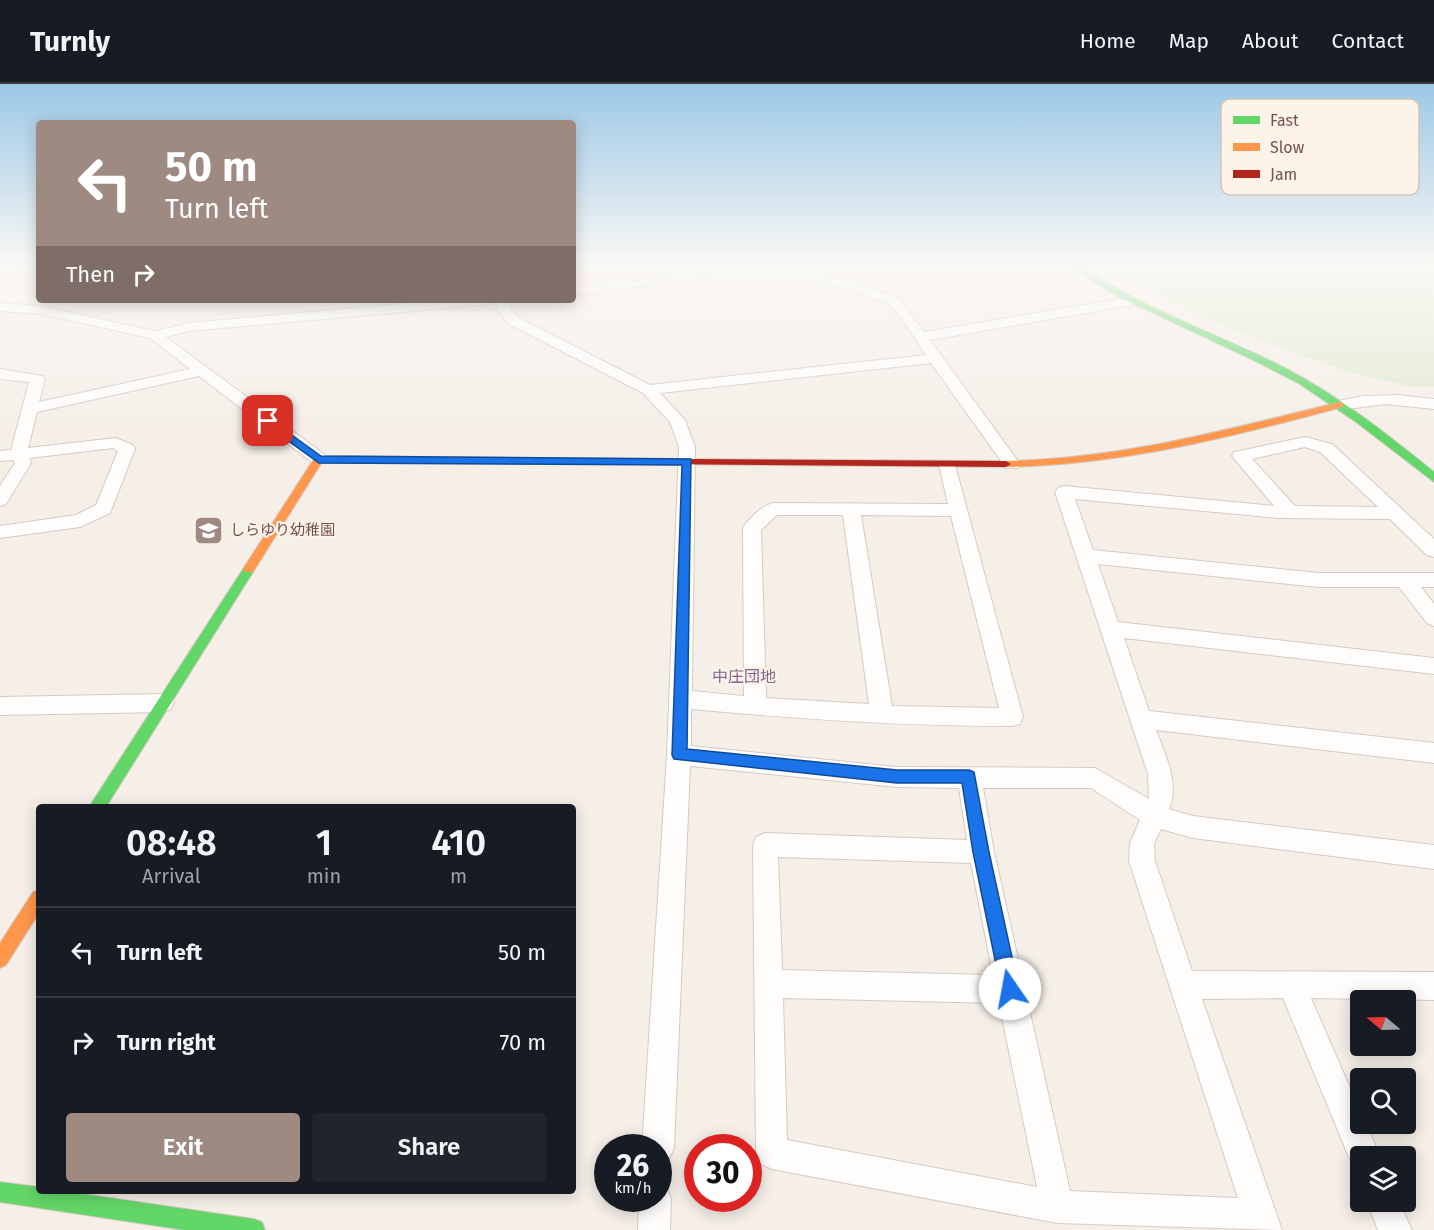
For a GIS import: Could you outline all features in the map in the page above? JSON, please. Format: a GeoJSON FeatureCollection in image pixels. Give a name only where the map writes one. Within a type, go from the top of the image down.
{"type":"FeatureCollection","features":[{"type":"Feature","properties":{"kind":"street"},"geometry":{"type":"LineString","coordinates":[[84,319],[155,335],[189,327],[273,319]]}},
{"type":"Feature","properties":{"kind":"street"},"geometry":{"type":"LineString","coordinates":[[513,319],[648,390],[677,420],[687,447],[679,755],[659,1134]]}},
{"type":"Feature","properties":{"kind":"street"},"geometry":{"type":"LineString","coordinates":[[908,319],[1012,464]]}},
{"type":"Feature","properties":{"kind":"street"},"geometry":{"type":"LineString","coordinates":[[921,337],[1024,319]]}},
{"type":"Feature","properties":{"kind":"street"},"geometry":{"type":"LineString","coordinates":[[1172,319],[1283,371],[1380,432],[1434,478]]}},
{"type":"Feature","properties":{"kind":"street"},"geometry":{"type":"LineString","coordinates":[[155,335],[319,459],[1012,464],[1066,461],[1142,452],[1370,399],[1392,398],[1434,404]]}},
{"type":"Feature","properties":{"kind":"street"},"geometry":{"type":"LineString","coordinates":[[648,390],[936,358]]}},
{"type":"Feature","properties":{"kind":"street"},"geometry":{"type":"LineString","coordinates":[[30,409],[201,371]]}},
{"type":"Feature","properties":{"kind":"street"},"geometry":{"type":"LineString","coordinates":[[0,374],[37,380],[18,453],[23,464],[0,500]]}},
{"type":"Feature","properties":{"kind":"street"},"geometry":{"type":"LineString","coordinates":[[1290,512],[1240,456],[1305,442],[1326,448],[1434,550]]}},
{"type":"Feature","properties":{"kind":"street"},"geometry":{"type":"LineString","coordinates":[[0,456],[116,443],[127,449],[104,509],[80,521],[0,532]]}},
{"type":"Feature","properties":{"kind":"street"},"geometry":{"type":"LineString","coordinates":[[99,804],[319,459]]}},
{"type":"Feature","properties":{"kind":"street"},"geometry":{"type":"LineString","coordinates":[[681,699],[882,715],[1012,717],[947,465]]}},
{"type":"Feature","properties":{"kind":"street"},"geometry":{"type":"LineString","coordinates":[[981,852],[765,845],[772,1153],[1057,1207],[1263,1223],[1142,861],[1142,843],[1161,801],[1160,774],[1064,492],[1290,512],[1394,513]]}},
{"type":"Feature","properties":{"kind":"street"},"geometry":{"type":"LineString","coordinates":[[755,706],[752,528],[773,509],[959,510]]}},
{"type":"Feature","properties":{"kind":"street"},"geometry":{"type":"LineString","coordinates":[[851,509],[882,715]]}},
{"type":"Feature","properties":{"kind":"street"},"geometry":{"type":"LineString","coordinates":[[1086,556],[1318,580],[1434,580]]}},
{"type":"Feature","properties":{"kind":"street"},"geometry":{"type":"LineString","coordinates":[[1404,580],[1434,618]]}},
{"type":"Feature","properties":{"kind":"street"},"geometry":{"type":"LineString","coordinates":[[1111,629],[1434,666]]}},
{"type":"Feature","properties":{"kind":"street"},"geometry":{"type":"LineString","coordinates":[[0,705],[163,703]]}},
{"type":"Feature","properties":{"kind":"street"},"geometry":{"type":"LineString","coordinates":[[1141,719],[1434,753]]}},
{"type":"Feature","properties":{"kind":"street"},"geometry":{"type":"LineString","coordinates":[[679,755],[897,777],[1095,778],[1155,816],[1193,827],[1434,857]]}},
{"type":"Feature","properties":{"kind":"street"},"geometry":{"type":"LineString","coordinates":[[969,777],[981,852],[1057,1207]]}},
{"type":"Feature","properties":{"kind":"street"},"geometry":{"type":"LineString","coordinates":[[0,959],[36,903]]}},
{"type":"Feature","properties":{"kind":"street"},"geometry":{"type":"LineString","coordinates":[[768,984],[1010,989]]}},
{"type":"Feature","properties":{"kind":"street"},"geometry":{"type":"LineString","coordinates":[[1183,986],[1291,984],[1434,986]]}},
{"type":"Feature","properties":{"kind":"street"},"geometry":{"type":"LineString","coordinates":[[1291,984],[1360,1146]]}},
{"type":"Feature","properties":{"kind":"street"},"geometry":{"type":"LineString","coordinates":[[0,1191],[254,1230]]}},
{"type":"Feature","properties":{"kind":"street"},"geometry":{"type":"LineString","coordinates":[[654,1230],[655,1212]]}},
{"type":"Feature","properties":{"kind":"street"},"geometry":{"type":"LineString","coordinates":[[1387,1212],[1395,1230]]}},
{"type":"Feature","properties":{"kind":"green space"},"geometry":{"type":"Polygon","coordinates":[[[1209,319],[1434,319],[1434,387],[1412,387],[1342,370],[1209,319]]]}},
{"type":"Feature","properties":{"kind":"traffic: fast"},"geometry":{"type":"LineString","coordinates":[[1171,319],[1255,357],[1321,393],[1398,448],[1434,478]]}},
{"type":"Feature","properties":{"kind":"traffic: fast"},"geometry":{"type":"LineString","coordinates":[[99,804],[249,569]]}},
{"type":"Feature","properties":{"kind":"traffic: fast"},"geometry":{"type":"LineString","coordinates":[[0,1192],[254,1230]]}},
{"type":"Feature","properties":{"kind":"traffic: slow"},"geometry":{"type":"LineString","coordinates":[[1006,464],[1091,459],[1174,446],[1339,405]]}},
{"type":"Feature","properties":{"kind":"traffic: slow"},"geometry":{"type":"LineString","coordinates":[[249,569],[319,459],[536,461]]}},
{"type":"Feature","properties":{"kind":"traffic: slow"},"geometry":{"type":"LineString","coordinates":[[0,959],[36,903]]}},
{"type":"Feature","properties":{"kind":"traffic: jam"},"geometry":{"type":"LineString","coordinates":[[536,461],[1006,464]]}},
{"type":"Feature","properties":{"kind":"place","name":"しらゆり幼稚園"},"geometry":{"type":"Point","coordinates":[209,530]}},
{"type":"Feature","properties":{"kind":"district","name":"中庄団地"},"geometry":{"type":"Point","coordinates":[744,676]}},
{"type":"Feature","properties":{"kind":"route"},"geometry":{"type":"LineString","coordinates":[[268,421],[319,459],[687,462],[679,755],[897,777],[969,777],[981,852],[1010,989]]}}]}
